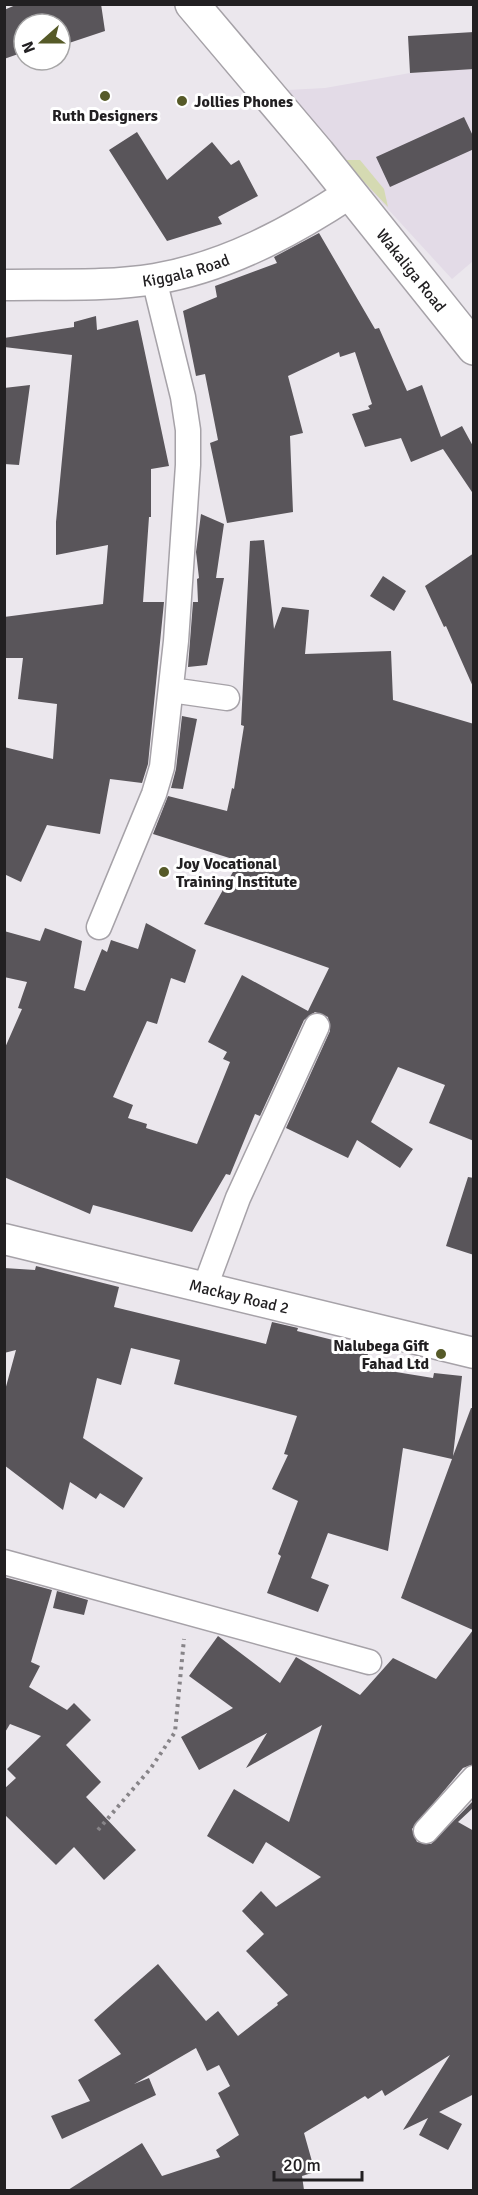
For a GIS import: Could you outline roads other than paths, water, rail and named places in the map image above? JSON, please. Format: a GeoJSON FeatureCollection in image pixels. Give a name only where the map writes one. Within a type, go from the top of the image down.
{"type":"FeatureCollection","features":[{"type":"Feature","properties":{"kind":"main road","name":"Wakaliga Road"},"geometry":{"type":"LineString","coordinates":[[192,4],[350,193],[474,348]]}},
{"type":"Feature","properties":{"kind":"street","name":"Kiggala Road"},"geometry":{"type":"LineString","coordinates":[[4,285],[154,279],[195,270],[302,225],[350,193]]}},
{"type":"Feature","properties":{"kind":"street"},"geometry":{"type":"LineString","coordinates":[[99,927],[154,794],[162,767],[171,690],[188,465],[188,430],[183,397],[154,279]]}},
{"type":"Feature","properties":{"kind":"street"},"geometry":{"type":"LineString","coordinates":[[171,690],[227,698]]}},
{"type":"Feature","properties":{"kind":"street"},"geometry":{"type":"LineString","coordinates":[[205,1287],[238,1198],[318,1026]]}},
{"type":"Feature","properties":{"kind":"street","name":"Mackay Road 2"},"geometry":{"type":"LineString","coordinates":[[4,1239],[474,1353]]}},
{"type":"Feature","properties":{"kind":"street"},"geometry":{"type":"LineString","coordinates":[[4,1562],[369,1662]]}},
{"type":"Feature","properties":{"kind":"street"},"geometry":{"type":"LineString","coordinates":[[426,1831],[474,1778]]}},
{"type":"Feature","properties":{"kind":"place","name":"Ruth Designers"},"geometry":{"type":"Point","coordinates":[105,96]}},
{"type":"Feature","properties":{"kind":"place","name":"Jollies Phones"},"geometry":{"type":"Point","coordinates":[182,101]}},
{"type":"Feature","properties":{"kind":"place","name":"Joy Vocational Training Institute"},"geometry":{"type":"Point","coordinates":[164,872]}},
{"type":"Feature","properties":{"kind":"place","name":"Nalubega Gift Fahad Ltd"},"geometry":{"type":"Point","coordinates":[441,1354]}}]}
